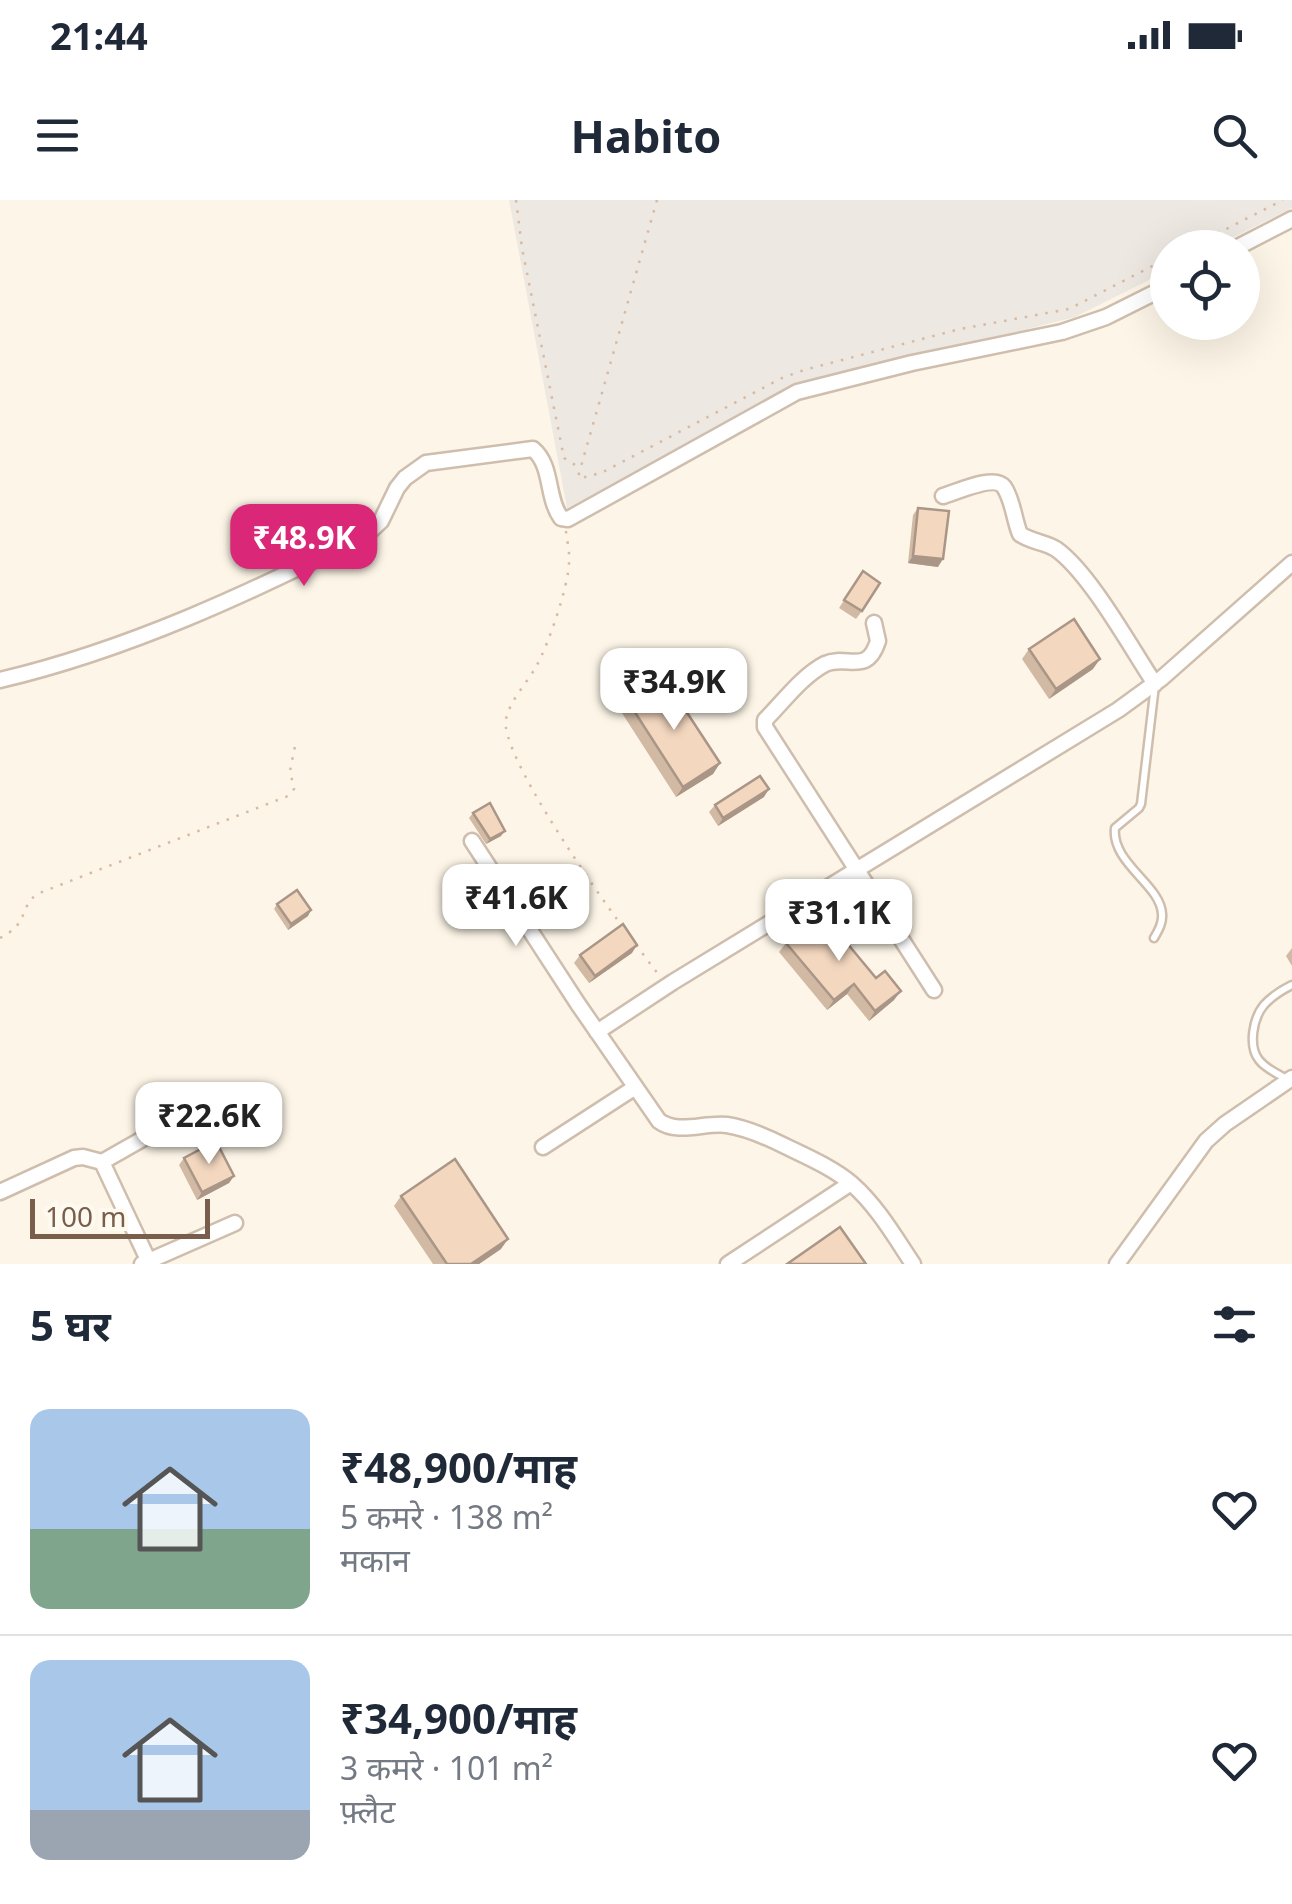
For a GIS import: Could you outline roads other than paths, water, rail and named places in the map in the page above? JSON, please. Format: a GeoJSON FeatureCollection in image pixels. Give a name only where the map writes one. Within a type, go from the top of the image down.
{"type":"FeatureCollection","features":[{"type":"Feature","properties":{"kind":"street"},"geometry":{"type":"LineString","coordinates":[[1260,236],[1292,219]]}},
{"type":"Feature","properties":{"kind":"street"},"geometry":{"type":"LineString","coordinates":[[0,680],[209,608],[352,542],[373,530],[396,488],[426,463],[533,449],[544,464],[554,506],[565,520],[797,392],[1062,332],[1106,317],[1150,295]]}},
{"type":"Feature","properties":{"kind":"street"},"geometry":{"type":"LineString","coordinates":[[943,496],[992,480],[1001,484],[1020,534],[1051,546],[1070,562],[1155,684]]}},
{"type":"Feature","properties":{"kind":"street"},"geometry":{"type":"LineString","coordinates":[[597,1032],[1118,710],[1155,684],[1292,563]]}},
{"type":"Feature","properties":{"kind":"street"},"geometry":{"type":"LineString","coordinates":[[874,623],[878,641],[870,657],[860,662],[821,666],[764,724],[934,990]]}},
{"type":"Feature","properties":{"kind":"street"},"geometry":{"type":"LineString","coordinates":[[472,841],[654,1116],[674,1128],[709,1124],[734,1127],[810,1158],[851,1183],[866,1198],[913,1264]]}},
{"type":"Feature","properties":{"kind":"street"},"geometry":{"type":"LineString","coordinates":[[1117,1264],[1206,1141],[1290,1079]]}},
{"type":"Feature","properties":{"kind":"street"},"geometry":{"type":"LineString","coordinates":[[543,1147],[634,1088]]}},
{"type":"Feature","properties":{"kind":"street"},"geometry":{"type":"LineString","coordinates":[[102,1162],[146,1137],[183,1137],[239,1114]]}},
{"type":"Feature","properties":{"kind":"street"},"geometry":{"type":"LineString","coordinates":[[0,1192],[74,1158],[102,1162]]}},
{"type":"Feature","properties":{"kind":"street"},"geometry":{"type":"LineString","coordinates":[[102,1162],[146,1263],[235,1223]]}},
{"type":"Feature","properties":{"kind":"street"},"geometry":{"type":"LineString","coordinates":[[728,1264],[851,1183]]}},
{"type":"Feature","properties":{"kind":"lane"},"geometry":{"type":"LineString","coordinates":[[1154,938],[1162,918],[1160,905],[1122,854],[1113,834],[1118,825],[1140,808],[1155,684]]}},
{"type":"Feature","properties":{"kind":"lane"},"geometry":{"type":"LineString","coordinates":[[1290,1079],[1260,1062],[1253,1039],[1260,1010],[1275,994],[1292,985]]}}]}
